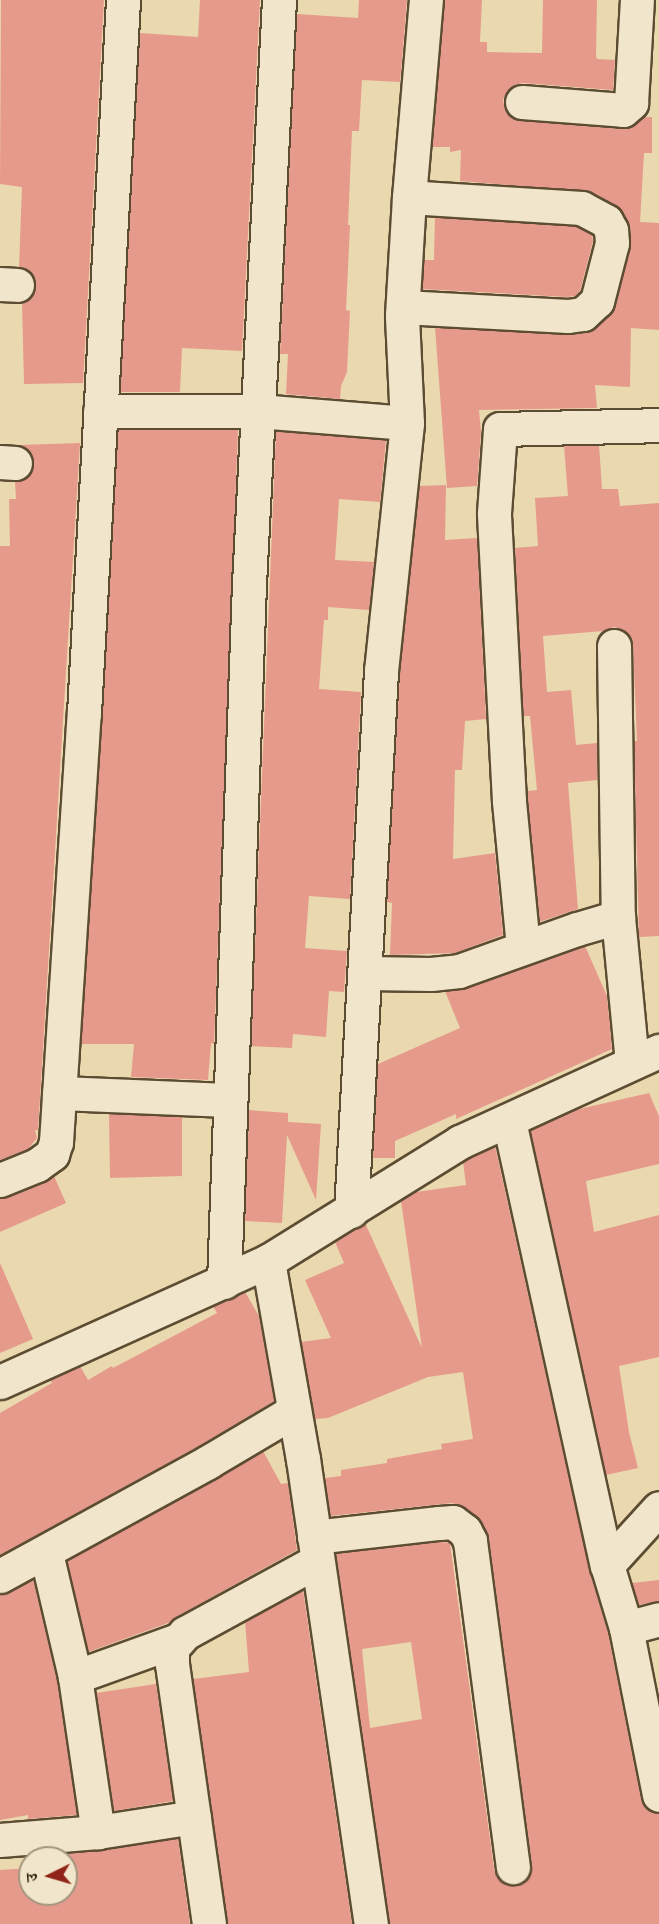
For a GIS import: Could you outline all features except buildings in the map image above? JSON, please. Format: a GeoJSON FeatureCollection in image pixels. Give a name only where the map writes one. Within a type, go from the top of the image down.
{"type":"FeatureCollection","features":[{"type":"Feature","properties":{"kind":"street"},"geometry":{"type":"LineString","coordinates":[[0,1180],[37,1165],[52,1154],[56,1142],[123,0]]}},
{"type":"Feature","properties":{"kind":"street"},"geometry":{"type":"LineString","coordinates":[[224,1282],[249,584],[279,0]]}},
{"type":"Feature","properties":{"kind":"street"},"geometry":{"type":"LineString","coordinates":[[351,1211],[381,671],[407,423],[403,307],[409,197],[426,0]]}},
{"type":"Feature","properties":{"kind":"street"},"geometry":{"type":"LineString","coordinates":[[522,102],[623,110],[631,103],[637,0]]}},
{"type":"Feature","properties":{"kind":"street"},"geometry":{"type":"LineString","coordinates":[[403,307],[568,316],[583,314],[597,301],[612,243],[611,230],[606,221],[582,208],[409,197]]}},
{"type":"Feature","properties":{"kind":"street"},"geometry":{"type":"LineString","coordinates":[[100,411],[258,411],[407,423]]}},
{"type":"Feature","properties":{"kind":"street"},"geometry":{"type":"LineString","coordinates":[[523,947],[509,801],[494,513],[500,429],[659,425]]}},
{"type":"Feature","properties":{"kind":"street"},"geometry":{"type":"LineString","coordinates":[[0,1382],[268,1261],[460,1142],[646,1057],[618,917],[615,646]]}},
{"type":"Feature","properties":{"kind":"street"},"geometry":{"type":"LineString","coordinates":[[366,973],[430,974],[459,971],[523,947],[618,917]]}},
{"type":"Feature","properties":{"kind":"street"},"geometry":{"type":"LineString","coordinates":[[59,1093],[229,1100]]}},
{"type":"Feature","properties":{"kind":"street"},"geometry":{"type":"LineString","coordinates":[[508,1121],[607,1565],[626,1628],[655,1760],[659,1795]]}},
{"type":"Feature","properties":{"kind":"street"},"geometry":{"type":"LineString","coordinates":[[268,1261],[316,1549],[371,1924]]}},
{"type":"Feature","properties":{"kind":"street"},"geometry":{"type":"LineString","coordinates":[[0,1576],[45,1553],[294,1411]]}},
{"type":"Feature","properties":{"kind":"street"},"geometry":{"type":"LineString","coordinates":[[607,1565],[659,1508]]}},
{"type":"Feature","properties":{"kind":"street"},"geometry":{"type":"LineString","coordinates":[[75,1677],[175,1641],[316,1549],[453,1522],[465,1531],[470,1541],[513,1867]]}},
{"type":"Feature","properties":{"kind":"street"},"geometry":{"type":"LineString","coordinates":[[45,1553],[75,1677],[98,1832]]}},
{"type":"Feature","properties":{"kind":"street"},"geometry":{"type":"LineString","coordinates":[[626,1628],[659,1618]]}},
{"type":"Feature","properties":{"kind":"street"},"geometry":{"type":"LineString","coordinates":[[175,1641],[172,1648],[172,1664],[194,1817],[204,1923]]}},
{"type":"Feature","properties":{"kind":"street"},"geometry":{"type":"LineString","coordinates":[[0,1840],[98,1832],[194,1817]]}}]}
